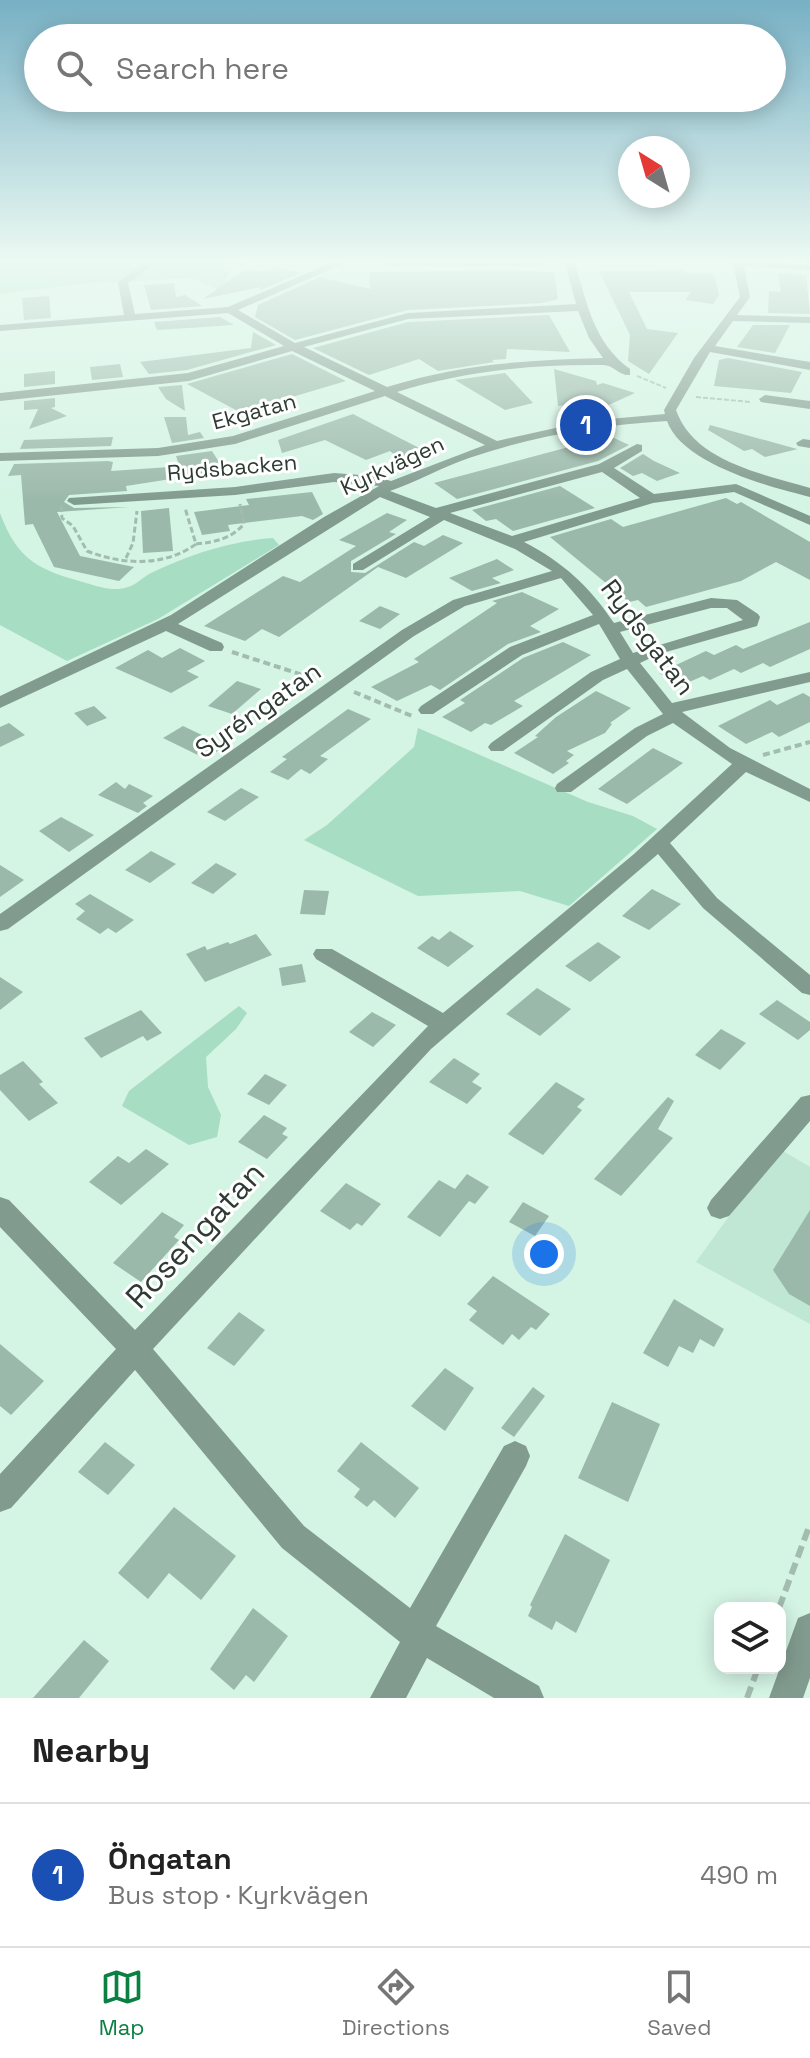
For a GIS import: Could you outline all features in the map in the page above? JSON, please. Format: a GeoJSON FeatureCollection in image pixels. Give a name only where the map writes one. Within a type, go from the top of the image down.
{"type":"FeatureCollection","features":[{"type":"Feature","properties":{"kind":"street"},"geometry":{"type":"LineString","coordinates":[[286,342],[496,445]]}},
{"type":"Feature","properties":{"kind":"street"},"geometry":{"type":"LineString","coordinates":[[0,397],[160,382],[312,342]]}},
{"type":"Feature","properties":{"kind":"street"},"geometry":{"type":"LineString","coordinates":[[597,342],[608,361],[626,372]]}},
{"type":"Feature","properties":{"kind":"street"},"geometry":{"type":"LineString","coordinates":[[712,342],[674,402],[671,417],[675,430],[706,454],[810,493]]}},
{"type":"Feature","properties":{"kind":"street"},"geometry":{"type":"LineString","coordinates":[[707,348],[810,366]]}},
{"type":"Feature","properties":{"kind":"street","name":"Ekgatan"},"geometry":{"type":"LineString","coordinates":[[0,457],[158,452],[235,440],[438,375],[477,368],[608,361]]}},
{"type":"Feature","properties":{"kind":"street"},"geometry":{"type":"LineString","coordinates":[[765,399],[810,405]]}},
{"type":"Feature","properties":{"kind":"street","name":"Kyrkvägen"},"geometry":{"type":"LineString","coordinates":[[0,703],[165,624],[386,489],[530,434],[671,417]]}},
{"type":"Feature","properties":{"kind":"street"},"geometry":{"type":"LineString","coordinates":[[358,567],[437,514],[604,467],[616,463],[637,448]]}},
{"type":"Feature","properties":{"kind":"street"},"geometry":{"type":"LineString","coordinates":[[604,467],[651,499]]}},
{"type":"Feature","properties":{"kind":"street","name":"Rydsbacken"},"geometry":{"type":"LineString","coordinates":[[74,501],[236,491],[347,476],[371,479],[386,489]]}},
{"type":"Feature","properties":{"kind":"street"},"geometry":{"type":"LineString","coordinates":[[509,542],[651,499],[736,488],[810,521]]}},
{"type":"Feature","properties":{"kind":"street","name":"Rydsgatan"},"geometry":{"type":"LineString","coordinates":[[386,489],[437,514],[509,542],[563,573],[606,623],[670,713],[743,764],[810,796]]}},
{"type":"Feature","properties":{"kind":"street","name":"Syréngatan"},"geometry":{"type":"LineString","coordinates":[[0,924],[338,686],[408,633],[459,603],[563,573]]}},
{"type":"Feature","properties":{"kind":"street"},"geometry":{"type":"LineString","coordinates":[[427,710],[516,651],[538,640],[606,623],[711,603],[731,603],[752,617],[751,623],[653,650],[597,676],[497,747]]}},
{"type":"Feature","properties":{"kind":"street"},"geometry":{"type":"LineString","coordinates":[[165,624],[216,647]]}},
{"type":"Feature","properties":{"kind":"street"},"geometry":{"type":"LineString","coordinates":[[564,788],[670,713],[810,677]]}},
{"type":"Feature","properties":{"kind":"street","name":"Rosengatan"},"geometry":{"type":"LineString","coordinates":[[0,1497],[368,1099],[445,1025],[659,842],[743,764]]}},
{"type":"Feature","properties":{"kind":"street"},"geometry":{"type":"LineString","coordinates":[[659,842],[710,903],[810,987]]}},
{"type":"Feature","properties":{"kind":"street"},"geometry":{"type":"LineString","coordinates":[[324,954],[445,1025]]}},
{"type":"Feature","properties":{"kind":"street"},"geometry":{"type":"LineString","coordinates":[[720,1208],[810,1104]]}},
{"type":"Feature","properties":{"kind":"street"},"geometry":{"type":"LineString","coordinates":[[0,1208],[32,1245],[135,1349],[293,1537],[417,1634],[527,1698]]}},
{"type":"Feature","properties":{"kind":"street"},"geometry":{"type":"LineString","coordinates":[[387,1698],[417,1634],[515,1456]]}},
{"type":"Feature","properties":{"kind":"street"},"geometry":{"type":"LineString","coordinates":[[786,1698],[810,1630]]}},
{"type":"Feature","properties":{"kind":"path"},"geometry":{"type":"LineString","coordinates":[[74,501],[62,505],[60,514],[73,526],[87,551],[152,562],[169,559],[196,544],[220,540],[240,530],[244,520],[236,491]]}},
{"type":"Feature","properties":{"kind":"path"},"geometry":{"type":"LineString","coordinates":[[183,494],[196,544]]}},
{"type":"Feature","properties":{"kind":"path"},"geometry":{"type":"LineString","coordinates":[[126,558],[137,521],[137,497]]}},
{"type":"Feature","properties":{"kind":"path"},"geometry":{"type":"LineString","coordinates":[[216,647],[338,686],[417,718],[427,710]]}},
{"type":"Feature","properties":{"kind":"path"},"geometry":{"type":"LineString","coordinates":[[743,764],[759,756],[810,742]]}},
{"type":"Feature","properties":{"kind":"path"},"geometry":{"type":"LineString","coordinates":[[781,1602],[810,1524]]}},
{"type":"Feature","properties":{"kind":"path"},"geometry":{"type":"LineString","coordinates":[[747,1698],[756,1674]]}},
{"type":"Feature","properties":{"kind":"shaded area"},"geometry":{"type":"Polygon","coordinates":[[[0,513],[15,543],[32,562],[56,573],[112,589],[131,586],[164,567],[225,546],[273,538],[279,545],[158,619],[67,661],[0,625],[0,513]]]}},
{"type":"Feature","properties":{"kind":"shaded area"},"geometry":{"type":"Polygon","coordinates":[[[418,728],[588,802],[633,816],[657,829],[569,906],[520,891],[418,896],[304,840],[327,825],[414,747],[418,728]]]}},
{"type":"Feature","properties":{"kind":"shaded area"},"geometry":{"type":"Polygon","coordinates":[[[239,1006],[247,1013],[236,1029],[206,1057],[208,1087],[221,1115],[217,1137],[189,1145],[122,1106],[129,1091],[239,1006]]]}},
{"type":"Feature","properties":{"kind":"shaded area"},"geometry":{"type":"Polygon","coordinates":[[[778,1148],[810,1167],[810,1324],[696,1262],[778,1148]]]}},
{"type":"Feature","properties":{"kind":"building"},"geometry":{"type":"Polygon","coordinates":[[[252,342],[276,345],[187,370],[149,374],[140,362],[251,348],[252,342]]]}},
{"type":"Feature","properties":{"kind":"building"},"geometry":{"type":"Polygon","coordinates":[[[334,342],[564,342],[570,352],[507,349],[506,359],[438,371],[419,359],[369,375],[313,348],[334,342]]]}},
{"type":"Feature","properties":{"kind":"building"},"geometry":{"type":"Polygon","coordinates":[[[629,342],[671,342],[649,374],[628,361],[629,342]]]}},
{"type":"Feature","properties":{"kind":"building"},"geometry":{"type":"Polygon","coordinates":[[[740,342],[781,342],[775,353],[737,347],[740,342]]]}},
{"type":"Feature","properties":{"kind":"building"},"geometry":{"type":"Polygon","coordinates":[[[292,354],[346,381],[282,400],[288,403],[247,416],[187,384],[292,354]]]}},
{"type":"Feature","properties":{"kind":"building"},"geometry":{"type":"Polygon","coordinates":[[[728,358],[802,372],[791,393],[714,386],[719,360],[728,358]]]}},
{"type":"Feature","properties":{"kind":"building"},"geometry":{"type":"Polygon","coordinates":[[[120,364],[123,377],[92,380],[90,367],[120,364]]]}},
{"type":"Feature","properties":{"kind":"building"},"geometry":{"type":"Polygon","coordinates":[[[554,369],[596,381],[597,385],[603,383],[635,393],[580,418],[565,405],[558,406],[554,369]]]}},
{"type":"Feature","properties":{"kind":"building"},"geometry":{"type":"Polygon","coordinates":[[[55,371],[55,384],[24,387],[24,374],[55,371]]]}},
{"type":"Feature","properties":{"kind":"building"},"geometry":{"type":"Polygon","coordinates":[[[505,373],[533,403],[505,410],[455,380],[505,373]]]}},
{"type":"Feature","properties":{"kind":"building"},"geometry":{"type":"Polygon","coordinates":[[[182,385],[185,411],[166,399],[158,387],[182,385]]]}},
{"type":"Feature","properties":{"kind":"building"},"geometry":{"type":"Polygon","coordinates":[[[55,398],[55,407],[51,408],[67,416],[29,429],[38,409],[24,410],[24,401],[55,398]]]}},
{"type":"Feature","properties":{"kind":"building"},"geometry":{"type":"Polygon","coordinates":[[[353,414],[425,451],[399,459],[390,451],[366,460],[325,440],[282,453],[278,440],[353,414]]]}},
{"type":"Feature","properties":{"kind":"building"},"geometry":{"type":"Polygon","coordinates":[[[164,417],[186,417],[188,435],[200,432],[204,438],[172,443],[164,417]]]}},
{"type":"Feature","properties":{"kind":"building"},"geometry":{"type":"Polygon","coordinates":[[[710,425],[798,449],[765,457],[752,449],[744,451],[708,430],[710,425]]]}},
{"type":"Feature","properties":{"kind":"building"},"geometry":{"type":"Polygon","coordinates":[[[610,436],[629,445],[598,461],[457,499],[434,483],[610,436]]]}},
{"type":"Feature","properties":{"kind":"building"},"geometry":{"type":"Polygon","coordinates":[[[113,437],[111,446],[20,449],[24,440],[113,437]]]}},
{"type":"Feature","properties":{"kind":"building"},"geometry":{"type":"Polygon","coordinates":[[[212,451],[222,467],[218,468],[220,472],[183,477],[176,456],[212,451]]]}},
{"type":"Feature","properties":{"kind":"building"},"geometry":{"type":"Polygon","coordinates":[[[643,454],[680,473],[657,481],[642,473],[633,476],[620,468],[643,454]]]}},
{"type":"Feature","properties":{"kind":"building"},"geometry":{"type":"Polygon","coordinates":[[[113,462],[111,471],[170,467],[171,479],[126,486],[127,491],[69,495],[64,502],[74,508],[129,507],[57,512],[80,556],[134,567],[119,581],[54,567],[33,524],[25,525],[21,475],[8,476],[14,464],[113,462]]]}},
{"type":"Feature","properties":{"kind":"building"},"geometry":{"type":"Polygon","coordinates":[[[560,486],[595,508],[513,531],[496,519],[486,521],[472,510],[560,486]]]}},
{"type":"Feature","properties":{"kind":"building"},"geometry":{"type":"Polygon","coordinates":[[[312,492],[323,514],[313,520],[302,516],[228,525],[230,531],[202,535],[194,512],[249,505],[246,499],[312,492]]]}},
{"type":"Feature","properties":{"kind":"building"},"geometry":{"type":"Polygon","coordinates":[[[726,498],[737,504],[741,502],[810,542],[810,580],[776,562],[741,581],[646,607],[638,600],[629,602],[550,537],[611,519],[623,527],[726,498]]]}},
{"type":"Feature","properties":{"kind":"building"},"geometry":{"type":"Polygon","coordinates":[[[169,508],[173,551],[143,553],[141,511],[169,508]]]}},
{"type":"Feature","properties":{"kind":"building"},"geometry":{"type":"Polygon","coordinates":[[[387,513],[407,520],[389,532],[396,534],[351,561],[351,572],[365,573],[414,542],[424,546],[443,535],[463,543],[406,578],[378,567],[279,637],[262,629],[245,641],[204,626],[283,576],[300,582],[356,546],[339,540],[387,513]]]}},
{"type":"Feature","properties":{"kind":"building"},"geometry":{"type":"Polygon","coordinates":[[[497,559],[514,570],[492,578],[501,583],[472,591],[449,578],[497,559]]]}},
{"type":"Feature","properties":{"kind":"building"},"geometry":{"type":"Polygon","coordinates":[[[522,592],[559,609],[530,626],[541,632],[508,644],[440,690],[431,685],[397,701],[371,687],[419,662],[414,659],[497,603],[492,601],[522,592]]]}},
{"type":"Feature","properties":{"kind":"building"},"geometry":{"type":"Polygon","coordinates":[[[380,606],[400,614],[380,629],[359,621],[380,606]]]}},
{"type":"Feature","properties":{"kind":"building"},"geometry":{"type":"Polygon","coordinates":[[[810,622],[810,649],[770,667],[763,663],[741,673],[734,669],[710,680],[703,676],[680,686],[659,673],[706,651],[714,655],[736,645],[743,649],[810,622]]]}},
{"type":"Feature","properties":{"kind":"building"},"geometry":{"type":"Polygon","coordinates":[[[563,642],[591,655],[514,701],[523,706],[491,725],[485,723],[471,732],[442,717],[465,703],[460,700],[523,658],[563,642]]]}},
{"type":"Feature","properties":{"kind":"building"},"geometry":{"type":"Polygon","coordinates":[[[180,648],[205,661],[187,671],[199,677],[171,693],[115,668],[148,650],[162,658],[180,648]]]}},
{"type":"Feature","properties":{"kind":"building"},"geometry":{"type":"Polygon","coordinates":[[[237,681],[261,689],[232,714],[208,706],[237,681]]]}},
{"type":"Feature","properties":{"kind":"building"},"geometry":{"type":"Polygon","coordinates":[[[596,691],[631,708],[610,723],[605,733],[567,751],[574,755],[566,761],[569,763],[553,774],[514,753],[538,737],[535,736],[556,717],[596,691]]]}},
{"type":"Feature","properties":{"kind":"building"},"geometry":{"type":"Polygon","coordinates":[[[803,693],[810,697],[810,722],[779,737],[772,732],[746,744],[718,726],[770,700],[777,705],[803,693]]]}},
{"type":"Feature","properties":{"kind":"building"},"geometry":{"type":"Polygon","coordinates":[[[94,706],[107,718],[87,726],[74,713],[94,706]]]}},
{"type":"Feature","properties":{"kind":"building"},"geometry":{"type":"Polygon","coordinates":[[[348,709],[371,719],[320,756],[328,759],[310,774],[301,769],[288,780],[270,772],[287,759],[282,757],[348,709]]]}},
{"type":"Feature","properties":{"kind":"building"},"geometry":{"type":"Polygon","coordinates":[[[9,723],[25,735],[0,747],[0,727],[9,723]]]}},
{"type":"Feature","properties":{"kind":"building"},"geometry":{"type":"Polygon","coordinates":[[[183,726],[225,746],[206,759],[163,738],[183,726]]]}},
{"type":"Feature","properties":{"kind":"building"},"geometry":{"type":"Polygon","coordinates":[[[653,748],[683,763],[627,804],[598,789],[653,748]]]}},
{"type":"Feature","properties":{"kind":"building"},"geometry":{"type":"Polygon","coordinates":[[[116,782],[125,789],[129,784],[153,796],[143,803],[147,806],[138,813],[98,795],[116,782]]]}},
{"type":"Feature","properties":{"kind":"building"},"geometry":{"type":"Polygon","coordinates":[[[241,788],[259,797],[225,821],[207,812],[241,788]]]}},
{"type":"Feature","properties":{"kind":"building"},"geometry":{"type":"Polygon","coordinates":[[[61,817],[94,835],[69,852],[39,831],[61,817]]]}},
{"type":"Feature","properties":{"kind":"building"},"geometry":{"type":"Polygon","coordinates":[[[151,851],[176,864],[150,883],[125,870],[151,851]]]}},
{"type":"Feature","properties":{"kind":"building"},"geometry":{"type":"Polygon","coordinates":[[[216,863],[237,874],[213,894],[191,883],[216,863]]]}},
{"type":"Feature","properties":{"kind":"building"},"geometry":{"type":"Polygon","coordinates":[[[0,865],[24,880],[0,897],[0,865]]]}},
{"type":"Feature","properties":{"kind":"building"},"geometry":{"type":"Polygon","coordinates":[[[652,889],[681,904],[649,930],[622,916],[652,889]]]}},
{"type":"Feature","properties":{"kind":"building"},"geometry":{"type":"Polygon","coordinates":[[[304,890],[329,891],[325,915],[300,914],[304,890]]]}},
{"type":"Feature","properties":{"kind":"building"},"geometry":{"type":"Polygon","coordinates":[[[90,894],[134,920],[116,933],[108,928],[100,934],[76,919],[85,911],[75,904],[90,894]]]}},
{"type":"Feature","properties":{"kind":"building"},"geometry":{"type":"Polygon","coordinates":[[[450,931],[474,946],[448,967],[417,948],[432,936],[439,940],[450,931]]]}},
{"type":"Feature","properties":{"kind":"building"},"geometry":{"type":"Polygon","coordinates":[[[256,934],[272,955],[205,982],[186,954],[205,946],[207,950],[228,942],[230,944],[256,934]]]}},
{"type":"Feature","properties":{"kind":"building"},"geometry":{"type":"Polygon","coordinates":[[[598,942],[621,957],[590,982],[565,966],[598,942]]]}},
{"type":"Feature","properties":{"kind":"building"},"geometry":{"type":"Polygon","coordinates":[[[302,964],[306,982],[282,986],[279,968],[302,964]]]}},
{"type":"Feature","properties":{"kind":"building"},"geometry":{"type":"Polygon","coordinates":[[[0,977],[23,992],[0,1010],[0,977]]]}},
{"type":"Feature","properties":{"kind":"building"},"geometry":{"type":"Polygon","coordinates":[[[537,988],[571,1009],[540,1036],[506,1014],[537,988]]]}},
{"type":"Feature","properties":{"kind":"building"},"geometry":{"type":"Polygon","coordinates":[[[777,1000],[810,1022],[810,1030],[798,1040],[759,1014],[777,1000]]]}},
{"type":"Feature","properties":{"kind":"building"},"geometry":{"type":"Polygon","coordinates":[[[141,1010],[162,1033],[147,1041],[143,1036],[101,1058],[84,1038],[141,1010]]]}},
{"type":"Feature","properties":{"kind":"building"},"geometry":{"type":"Polygon","coordinates":[[[372,1012],[396,1025],[373,1047],[349,1032],[372,1012]]]}},
{"type":"Feature","properties":{"kind":"building"},"geometry":{"type":"Polygon","coordinates":[[[721,1029],[746,1043],[720,1070],[695,1055],[721,1029]]]}},
{"type":"Feature","properties":{"kind":"building"},"geometry":{"type":"Polygon","coordinates":[[[454,1058],[480,1074],[472,1082],[482,1088],[467,1104],[429,1082],[454,1058]]]}},
{"type":"Feature","properties":{"kind":"building"},"geometry":{"type":"Polygon","coordinates":[[[23,1061],[43,1082],[39,1084],[58,1103],[29,1121],[0,1090],[0,1075],[23,1061]]]}},
{"type":"Feature","properties":{"kind":"building"},"geometry":{"type":"Polygon","coordinates":[[[265,1074],[287,1085],[269,1105],[247,1094],[265,1074]]]}},
{"type":"Feature","properties":{"kind":"building"},"geometry":{"type":"Polygon","coordinates":[[[556,1082],[585,1099],[577,1107],[582,1110],[543,1155],[508,1134],[556,1082]]]}},
{"type":"Feature","properties":{"kind":"building"},"geometry":{"type":"Polygon","coordinates":[[[668,1097],[674,1101],[658,1129],[673,1138],[621,1196],[594,1179],[668,1097]]]}},
{"type":"Feature","properties":{"kind":"building"},"geometry":{"type":"Polygon","coordinates":[[[264,1115],[287,1128],[282,1134],[288,1137],[267,1159],[238,1142],[264,1115]]]}},
{"type":"Feature","properties":{"kind":"building"},"geometry":{"type":"Polygon","coordinates":[[[146,1149],[169,1164],[121,1205],[89,1182],[118,1156],[129,1163],[146,1149]]]}},
{"type":"Feature","properties":{"kind":"building"},"geometry":{"type":"Polygon","coordinates":[[[467,1174],[489,1187],[475,1204],[469,1201],[440,1237],[407,1217],[439,1180],[455,1189],[467,1174]]]}},
{"type":"Feature","properties":{"kind":"building"},"geometry":{"type":"Polygon","coordinates":[[[346,1183],[381,1204],[362,1226],[357,1223],[350,1230],[320,1211],[346,1183]]]}},
{"type":"Feature","properties":{"kind":"building"},"geometry":{"type":"Polygon","coordinates":[[[523,1202],[549,1216],[535,1236],[509,1222],[523,1202]]]}},
{"type":"Feature","properties":{"kind":"building"},"geometry":{"type":"Polygon","coordinates":[[[810,1210],[810,1306],[789,1294],[773,1270],[810,1210]]]}},
{"type":"Feature","properties":{"kind":"building"},"geometry":{"type":"Polygon","coordinates":[[[162,1212],[184,1225],[174,1237],[179,1240],[141,1282],[113,1263],[162,1212]]]}},
{"type":"Feature","properties":{"kind":"building"},"geometry":{"type":"Polygon","coordinates":[[[493,1276],[550,1314],[536,1330],[531,1327],[519,1340],[512,1334],[503,1345],[469,1320],[477,1311],[467,1304],[493,1276]]]}},
{"type":"Feature","properties":{"kind":"building"},"geometry":{"type":"Polygon","coordinates":[[[674,1299],[724,1329],[714,1347],[700,1339],[693,1353],[679,1346],[668,1367],[643,1353],[674,1299]]]}},
{"type":"Feature","properties":{"kind":"building"},"geometry":{"type":"Polygon","coordinates":[[[239,1312],[265,1330],[234,1366],[207,1348],[239,1312]]]}},
{"type":"Feature","properties":{"kind":"building"},"geometry":{"type":"Polygon","coordinates":[[[0,1344],[44,1381],[11,1415],[0,1406],[0,1344]]]}},
{"type":"Feature","properties":{"kind":"building"},"geometry":{"type":"Polygon","coordinates":[[[445,1368],[474,1388],[445,1431],[411,1406],[445,1368]]]}},
{"type":"Feature","properties":{"kind":"building"},"geometry":{"type":"Polygon","coordinates":[[[533,1387],[545,1396],[514,1437],[501,1428],[533,1387]]]}},
{"type":"Feature","properties":{"kind":"building"},"geometry":{"type":"Polygon","coordinates":[[[612,1402],[660,1424],[628,1502],[578,1478],[612,1402]]]}},
{"type":"Feature","properties":{"kind":"building"},"geometry":{"type":"Polygon","coordinates":[[[105,1442],[135,1465],[108,1495],[78,1472],[105,1442]]]}},
{"type":"Feature","properties":{"kind":"building"},"geometry":{"type":"Polygon","coordinates":[[[361,1442],[419,1488],[395,1518],[374,1500],[367,1507],[354,1497],[360,1489],[337,1471],[361,1442]]]}},
{"type":"Feature","properties":{"kind":"building"},"geometry":{"type":"Polygon","coordinates":[[[174,1507],[236,1556],[201,1600],[169,1573],[148,1599],[118,1573],[174,1507]]]}},
{"type":"Feature","properties":{"kind":"building"},"geometry":{"type":"Polygon","coordinates":[[[565,1534],[610,1560],[576,1633],[556,1621],[552,1630],[528,1616],[530,1605],[565,1534]]]}},
{"type":"Feature","properties":{"kind":"building"},"geometry":{"type":"Polygon","coordinates":[[[253,1608],[288,1636],[254,1682],[246,1675],[234,1690],[210,1669],[253,1608]]]}},
{"type":"Feature","properties":{"kind":"building"},"geometry":{"type":"Polygon","coordinates":[[[84,1640],[109,1661],[79,1698],[33,1698],[84,1640]]]}},
{"type":"Feature","properties":{"kind":"place","name":"Öngatan"},"geometry":{"type":"Point","coordinates":[586,425]}}]}
